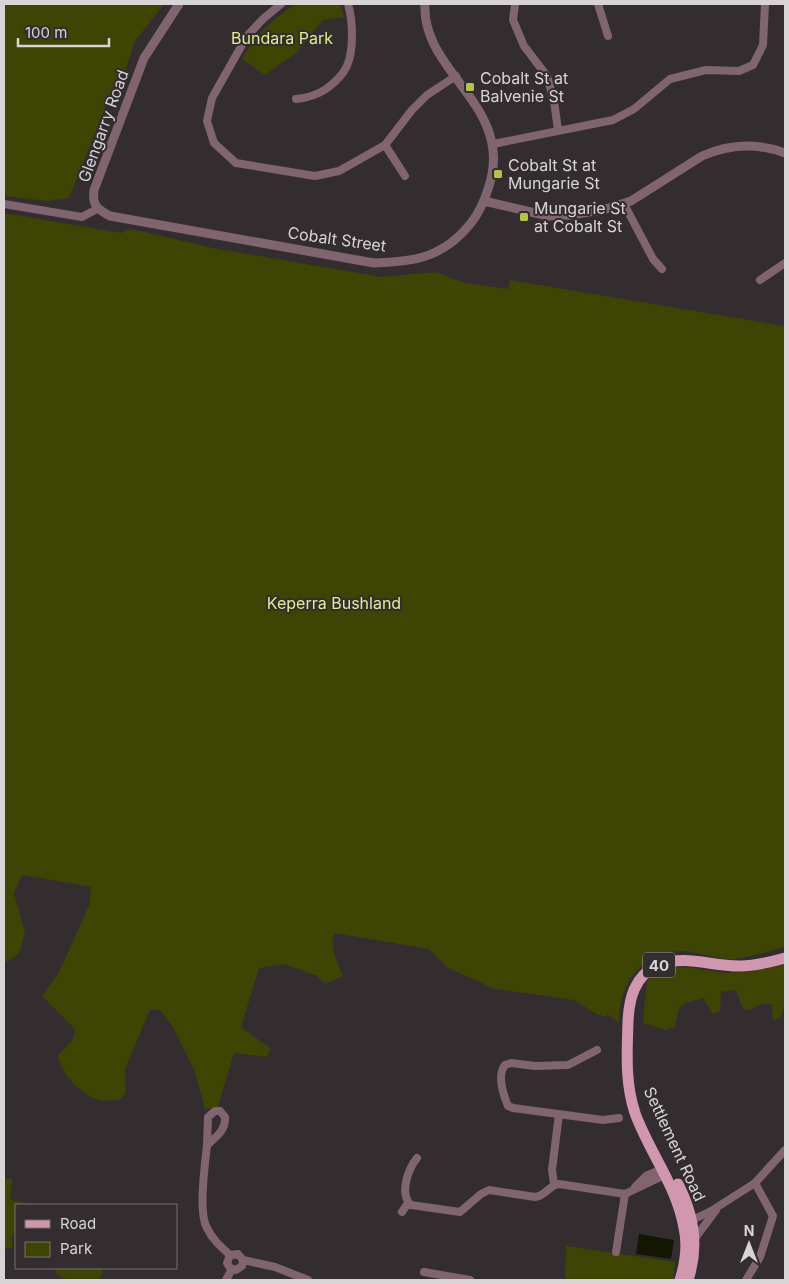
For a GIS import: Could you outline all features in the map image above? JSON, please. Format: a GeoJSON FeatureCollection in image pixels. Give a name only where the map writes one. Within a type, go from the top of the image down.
{"type":"FeatureCollection","features":[{"type":"Feature","properties":{"kind":"main road","name":"Settlement Road"},"geometry":{"type":"LineString","coordinates":[[688,1280],[693,1261],[694,1239],[678,1193],[666,1171],[629,1081],[626,1062],[628,1008],[634,987],[649,971],[670,962],[686,960],[724,966],[742,966],[762,964],[785,958]]}},
{"type":"Feature","properties":{"kind":"main road","name":"Settlement Road"},"geometry":{"type":"LineString","coordinates":[[680,1280],[688,1222]]}},
{"type":"Feature","properties":{"kind":"street","name":"Glengarry Road"},"geometry":{"type":"LineString","coordinates":[[97,209],[93,200],[94,190],[144,58],[179,4]]}},
{"type":"Feature","properties":{"kind":"street"},"geometry":{"type":"LineString","coordinates":[[282,4],[262,19],[247,36],[212,98],[208,120],[214,143],[236,163],[315,176],[339,171],[385,145],[412,110],[427,95],[456,76]]}},
{"type":"Feature","properties":{"kind":"street"},"geometry":{"type":"LineString","coordinates":[[296,99],[305,98],[322,91],[338,80],[346,69],[351,57],[352,46],[351,14],[348,4]]}},
{"type":"Feature","properties":{"kind":"street","name":"Cobalt Street"},"geometry":{"type":"LineString","coordinates":[[97,209],[110,216],[374,263],[410,260],[443,250],[462,235],[476,217],[484,201],[492,178],[493,144],[486,123],[456,76],[437,51],[428,30],[425,4]]}},
{"type":"Feature","properties":{"kind":"street"},"geometry":{"type":"LineString","coordinates":[[515,4],[513,20],[524,46],[547,76],[554,101],[558,130]]}},
{"type":"Feature","properties":{"kind":"street"},"geometry":{"type":"LineString","coordinates":[[598,4],[608,36]]}},
{"type":"Feature","properties":{"kind":"street"},"geometry":{"type":"LineString","coordinates":[[493,144],[613,120],[634,109],[670,79],[706,70],[739,71],[753,66],[763,45],[765,4]]}},
{"type":"Feature","properties":{"kind":"street"},"geometry":{"type":"LineString","coordinates":[[385,145],[405,176]]}},
{"type":"Feature","properties":{"kind":"street"},"geometry":{"type":"LineString","coordinates":[[484,201],[548,216],[580,214],[624,204],[697,159],[716,150],[752,146],[770,148],[785,153]]}},
{"type":"Feature","properties":{"kind":"street"},"geometry":{"type":"LineString","coordinates":[[4,204],[82,217],[97,209]]}},
{"type":"Feature","properties":{"kind":"street"},"geometry":{"type":"LineString","coordinates":[[624,204],[653,259],[662,269]]}},
{"type":"Feature","properties":{"kind":"street"},"geometry":{"type":"LineString","coordinates":[[760,280],[785,263]]}},
{"type":"Feature","properties":{"kind":"street"},"geometry":{"type":"LineString","coordinates":[[597,1050],[568,1065],[535,1066],[508,1064],[502,1069],[502,1084],[508,1106],[603,1120],[619,1118]]}},
{"type":"Feature","properties":{"kind":"street"},"geometry":{"type":"LineString","coordinates":[[554,1184],[552,1170],[559,1114]]}},
{"type":"Feature","properties":{"kind":"street"},"geometry":{"type":"LineString","coordinates":[[207,1145],[203,1199],[204,1220],[216,1241],[230,1255]]}},
{"type":"Feature","properties":{"kind":"street"},"geometry":{"type":"LineString","coordinates":[[688,1222],[755,1183],[785,1150]]}},
{"type":"Feature","properties":{"kind":"street"},"geometry":{"type":"LineString","coordinates":[[417,1158],[409,1167],[405,1193],[408,1202],[411,1205],[460,1212],[486,1191],[535,1197],[540,1196],[554,1184],[559,1184],[627,1193],[666,1171]]}},
{"type":"Feature","properties":{"kind":"street"},"geometry":{"type":"LineString","coordinates":[[746,1280],[760,1257],[773,1216],[755,1183]]}},
{"type":"Feature","properties":{"kind":"street"},"geometry":{"type":"LineString","coordinates":[[616,1252],[627,1193]]}},
{"type":"Feature","properties":{"kind":"street"},"geometry":{"type":"LineString","coordinates":[[402,1212],[408,1202]]}},
{"type":"Feature","properties":{"kind":"street"},"geometry":{"type":"LineString","coordinates":[[694,1239],[699,1230],[721,1204]]}},
{"type":"Feature","properties":{"kind":"street"},"geometry":{"type":"LineString","coordinates":[[230,1255],[238,1254],[243,1260],[276,1267],[308,1280]]}},
{"type":"Feature","properties":{"kind":"street"},"geometry":{"type":"LineString","coordinates":[[230,1255],[227,1263],[232,1269]]}},
{"type":"Feature","properties":{"kind":"street"},"geometry":{"type":"LineString","coordinates":[[232,1269],[240,1268],[243,1260]]}},
{"type":"Feature","properties":{"kind":"street"},"geometry":{"type":"LineString","coordinates":[[226,1280],[232,1269]]}},
{"type":"Feature","properties":{"kind":"street"},"geometry":{"type":"LineString","coordinates":[[424,1272],[470,1280]]}},
{"type":"Feature","properties":{"kind":"green space"},"geometry":{"type":"Polygon","coordinates":[[[4,4],[164,4],[135,41],[126,69],[106,106],[69,198],[48,201],[4,196],[4,4]]]}},
{"type":"Feature","properties":{"kind":"green space","name":"Bundara Park"},"geometry":{"type":"Polygon","coordinates":[[[296,4],[340,4],[344,17],[323,20],[296,53],[265,75],[242,59],[265,28],[296,4]]]}},
{"type":"Feature","properties":{"kind":"green space","name":"Keperra Bushland"},"geometry":{"type":"Polygon","coordinates":[[[4,213],[121,233],[131,229],[213,248],[381,277],[436,272],[465,283],[508,289],[510,280],[785,326],[785,947],[733,959],[683,951],[675,951],[658,956],[643,965],[631,978],[622,999],[619,1022],[607,1014],[606,1017],[598,1015],[574,1000],[495,989],[448,968],[429,949],[335,933],[333,949],[343,976],[325,984],[317,976],[284,964],[259,968],[241,1027],[271,1049],[266,1057],[234,1053],[218,1107],[205,1109],[195,1072],[173,1027],[160,1010],[150,1010],[125,1069],[126,1093],[119,1100],[98,1100],[77,1087],[67,1076],[58,1056],[73,1039],[75,1029],[42,996],[58,974],[89,906],[91,887],[22,875],[14,893],[25,932],[20,952],[12,959],[4,962],[4,213]]]}},
{"type":"Feature","properties":{"kind":"green space"},"geometry":{"type":"Polygon","coordinates":[[[785,962],[785,1004],[781,1017],[773,1021],[772,1004],[761,1004],[750,1010],[743,1009],[736,990],[721,992],[720,1011],[713,1014],[703,998],[686,1003],[679,1008],[675,1027],[665,1030],[643,1023],[647,981],[663,970],[685,967],[728,973],[754,971],[785,962]]]}},
{"type":"Feature","properties":{"kind":"green space"},"geometry":{"type":"Polygon","coordinates":[[[4,1179],[12,1179],[10,1200],[31,1204],[15,1204],[15,1232],[11,1238],[13,1247],[4,1249],[4,1179]]]}},
{"type":"Feature","properties":{"kind":"green space"},"geometry":{"type":"Polygon","coordinates":[[[566,1246],[675,1262],[673,1280],[565,1280],[566,1246]]]}},
{"type":"Feature","properties":{"kind":"green space"},"geometry":{"type":"Polygon","coordinates":[[[56,1269],[104,1269],[99,1280],[67,1280],[55,1273],[56,1269]]]}},
{"type":"Feature","properties":{"kind":"shaded area"},"geometry":{"type":"Polygon","coordinates":[[[639,1234],[674,1240],[671,1259],[636,1254],[639,1234]]]}},
{"type":"Feature","properties":{"kind":"place","name":"Cobalt St at Balvenie St"},"geometry":{"type":"Point","coordinates":[470,87]}},
{"type":"Feature","properties":{"kind":"place","name":"Cobalt St at Mungarie St"},"geometry":{"type":"Point","coordinates":[498,174]}},
{"type":"Feature","properties":{"kind":"place","name":"Mungarie St at Cobalt St"},"geometry":{"type":"Point","coordinates":[524,217]}}]}
